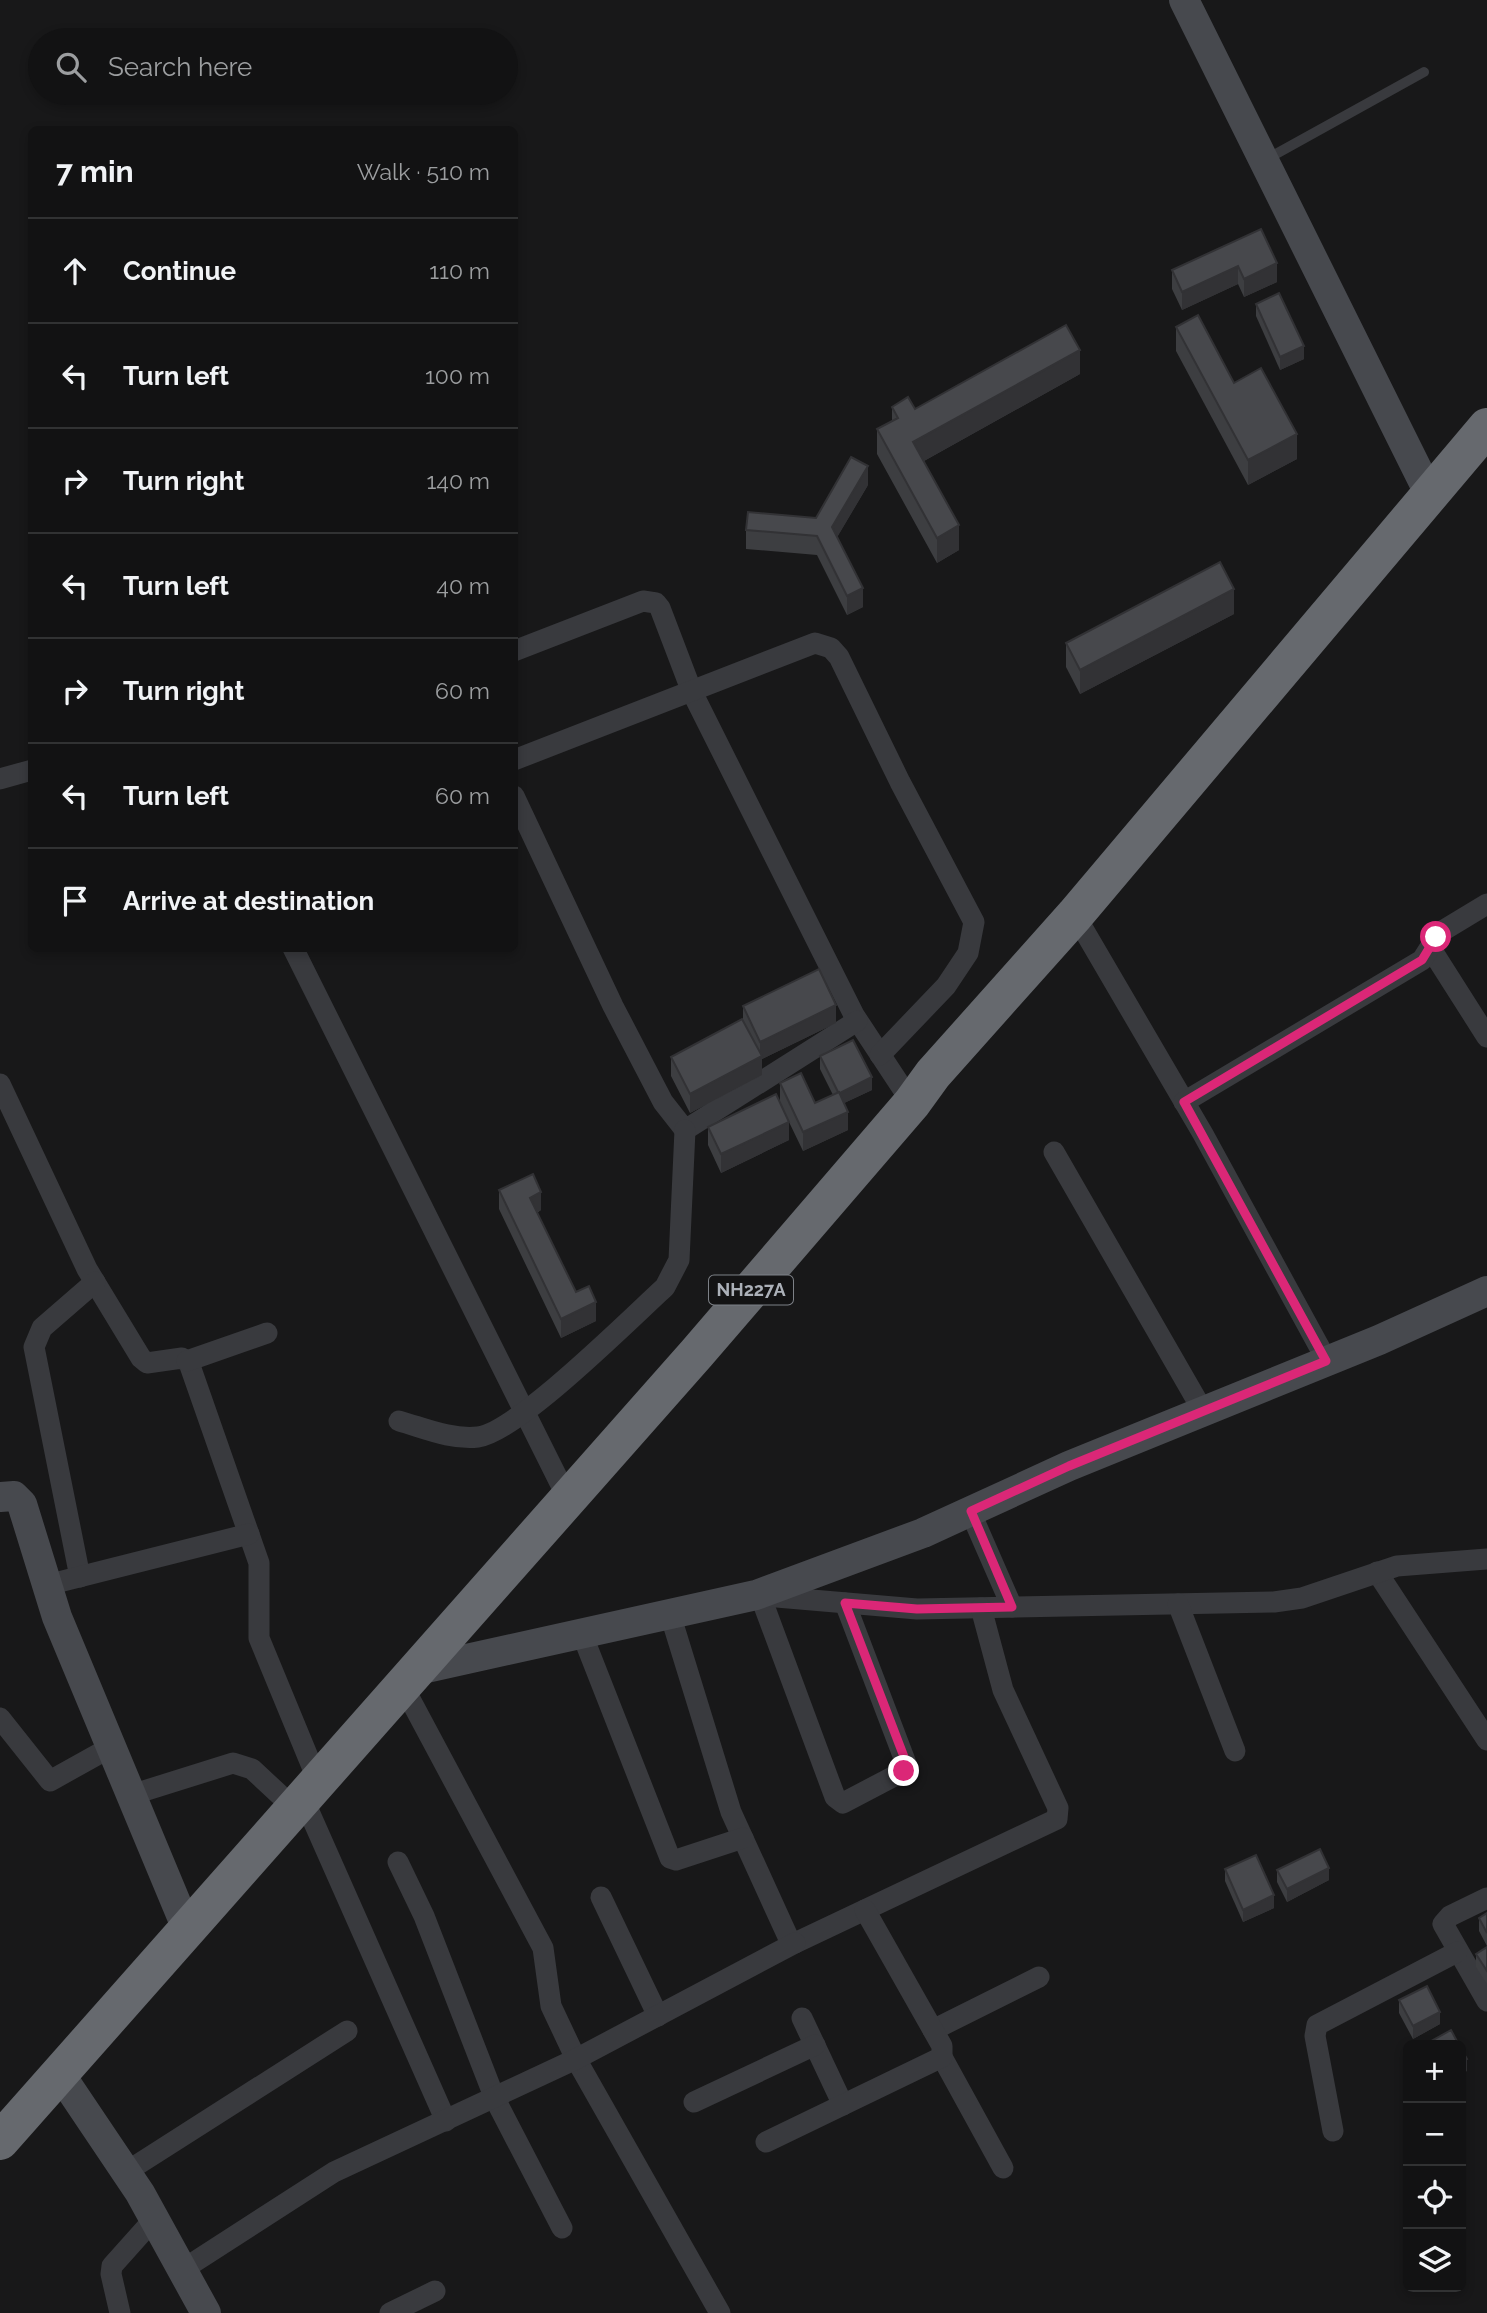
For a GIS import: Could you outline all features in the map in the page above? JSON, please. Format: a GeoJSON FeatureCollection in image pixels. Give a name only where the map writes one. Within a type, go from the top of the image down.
{"type":"FeatureCollection","features":[{"type":"Feature","properties":{"kind":"highway","name":"NH227A"},"geometry":{"type":"LineString","coordinates":[[0,2141],[568,1499],[912,1104],[933,1074],[1075,915],[1487,427]]}},
{"type":"Feature","properties":{"kind":"street"},"geometry":{"type":"LineString","coordinates":[[1184,0],[1430,495]]}},
{"type":"Feature","properties":{"kind":"street"},"geometry":{"type":"LineString","coordinates":[[518,650],[650,601],[660,608],[692,692],[857,1021],[912,1104]]}},
{"type":"Feature","properties":{"kind":"street"},"geometry":{"type":"LineString","coordinates":[[518,758],[815,643],[831,648],[839,657],[900,782],[971,912],[973,936],[968,953],[946,986],[880,1055]]}},
{"type":"Feature","properties":{"kind":"street"},"geometry":{"type":"LineString","coordinates":[[0,779],[28,772]]}},
{"type":"Feature","properties":{"kind":"street"},"geometry":{"type":"LineString","coordinates":[[399,1421],[456,1437],[478,1437],[499,1431],[525,1412],[665,1287],[673,1277],[680,1247],[685,1130],[663,1102],[613,1006],[518,804]]}},
{"type":"Feature","properties":{"kind":"street"},"geometry":{"type":"LineString","coordinates":[[1184,1102],[1422,960],[1444,929],[1487,904]]}},
{"type":"Feature","properties":{"kind":"street"},"geometry":{"type":"LineString","coordinates":[[1075,915],[1184,1102],[1326,1361]]}},
{"type":"Feature","properties":{"kind":"street"},"geometry":{"type":"LineString","coordinates":[[1431,949],[1487,1037]]}},
{"type":"Feature","properties":{"kind":"street"},"geometry":{"type":"LineString","coordinates":[[295,952],[568,1499]]}},
{"type":"Feature","properties":{"kind":"street"},"geometry":{"type":"LineString","coordinates":[[685,1130],[857,1021]]}},
{"type":"Feature","properties":{"kind":"street"},"geometry":{"type":"LineString","coordinates":[[0,1084],[95,1282],[143,1361],[152,1364],[182,1358],[187,1361],[261,1575],[259,1638],[305,1796],[446,2121]]}},
{"type":"Feature","properties":{"kind":"street"},"geometry":{"type":"LineString","coordinates":[[1054,1152],[1203,1411]]}},
{"type":"Feature","properties":{"kind":"street"},"geometry":{"type":"LineString","coordinates":[[80,1577],[34,1347],[42,1328],[95,1282]]}},
{"type":"Feature","properties":{"kind":"street"},"geometry":{"type":"LineString","coordinates":[[720,2313],[576,2059],[551,2006],[543,1948],[410,1678],[582,1634],[758,1595],[923,1533],[1069,1466],[1326,1361],[1487,1291]]}},
{"type":"Feature","properties":{"kind":"street"},"geometry":{"type":"LineString","coordinates":[[187,1361],[267,1333]]}},
{"type":"Feature","properties":{"kind":"street"},"geometry":{"type":"LineString","coordinates":[[0,1497],[14,1496],[22,1504],[57,1617],[187,1929]]}},
{"type":"Feature","properties":{"kind":"street"},"geometry":{"type":"LineString","coordinates":[[971,1511],[1012,1607]]}},
{"type":"Feature","properties":{"kind":"street"},"geometry":{"type":"LineString","coordinates":[[47,1585],[249,1534]]}},
{"type":"Feature","properties":{"kind":"street"},"geometry":{"type":"LineString","coordinates":[[758,1595],[917,1609],[1288,1601],[1377,1572],[1419,1562],[1487,1559]]}},
{"type":"Feature","properties":{"kind":"street"},"geometry":{"type":"LineString","coordinates":[[1377,1572],[1487,1740]]}},
{"type":"Feature","properties":{"kind":"street"},"geometry":{"type":"LineString","coordinates":[[758,1595],[835,1797],[843,1803],[904,1771],[907,1766],[845,1603]]}},
{"type":"Feature","properties":{"kind":"street"},"geometry":{"type":"LineString","coordinates":[[1178,1604],[1235,1751]]}},
{"type":"Feature","properties":{"kind":"street"},"geometry":{"type":"LineString","coordinates":[[182,2270],[334,2172],[495,2099],[795,1943],[1057,1819],[1059,1808],[1003,1690],[981,1608]]}},
{"type":"Feature","properties":{"kind":"street"},"geometry":{"type":"LineString","coordinates":[[670,1615],[732,1812],[789,1939],[795,1943]]}},
{"type":"Feature","properties":{"kind":"street"},"geometry":{"type":"LineString","coordinates":[[582,1634],[670,1858],[676,1860],[743,1838]]}},
{"type":"Feature","properties":{"kind":"street"},"geometry":{"type":"LineString","coordinates":[[0,1718],[50,1781],[111,1747]]}},
{"type":"Feature","properties":{"kind":"street"},"geometry":{"type":"LineString","coordinates":[[131,1795],[233,1763],[252,1769],[305,1796]]}},
{"type":"Feature","properties":{"kind":"street"},"geometry":{"type":"LineString","coordinates":[[398,1862],[424,1916],[495,2099],[562,2228]]}},
{"type":"Feature","properties":{"kind":"street"},"geometry":{"type":"LineString","coordinates":[[601,1897],[658,2016]]}},
{"type":"Feature","properties":{"kind":"street"},"geometry":{"type":"LineString","coordinates":[[1487,1898],[1445,1920],[1444,1928],[1487,2001]]}},
{"type":"Feature","properties":{"kind":"street"},"geometry":{"type":"LineString","coordinates":[[865,1910],[942,2046],[942,2057],[1003,2168]]}},
{"type":"Feature","properties":{"kind":"street"},"geometry":{"type":"LineString","coordinates":[[1333,2131],[1315,2036],[1317,2025],[1457,1952]]}},
{"type":"Feature","properties":{"kind":"street"},"geometry":{"type":"LineString","coordinates":[[933,2030],[1039,1977]]}},
{"type":"Feature","properties":{"kind":"street"},"geometry":{"type":"LineString","coordinates":[[802,2018],[843,2105]]}},
{"type":"Feature","properties":{"kind":"street"},"geometry":{"type":"LineString","coordinates":[[126,2172],[347,2031]]}},
{"type":"Feature","properties":{"kind":"street"},"geometry":{"type":"LineString","coordinates":[[695,2102],[815,2045]]}},
{"type":"Feature","properties":{"kind":"street"},"geometry":{"type":"LineString","coordinates":[[765,2142],[942,2057]]}},
{"type":"Feature","properties":{"kind":"street"},"geometry":{"type":"LineString","coordinates":[[60,2074],[126,2172],[206,2313]]}},
{"type":"Feature","properties":{"kind":"street"},"geometry":{"type":"LineString","coordinates":[[120,2313],[111,2274],[112,2266],[154,2219]]}},
{"type":"Feature","properties":{"kind":"street"},"geometry":{"type":"LineString","coordinates":[[390,2313],[435,2291]]}},
{"type":"Feature","properties":{"kind":"lane"},"geometry":{"type":"LineString","coordinates":[[1263,162],[1424,72]]}},
{"type":"Feature","properties":{"kind":"building"},"geometry":{"type":"Polygon","coordinates":[[[1261,229],[1277,263],[1244,279],[1238,266],[1182,292],[1172,270],[1261,229]]]}},
{"type":"Feature","properties":{"kind":"building"},"geometry":{"type":"Polygon","coordinates":[[[1279,293],[1304,346],[1280,357],[1256,304],[1279,293]]]}},
{"type":"Feature","properties":{"kind":"building"},"geometry":{"type":"Polygon","coordinates":[[[1198,315],[1234,383],[1261,368],[1297,434],[1248,460],[1176,327],[1198,315]]]}},
{"type":"Feature","properties":{"kind":"building"},"geometry":{"type":"Polygon","coordinates":[[[1066,325],[1080,350],[913,442],[959,525],[937,538],[877,429],[898,418],[892,407],[908,397],[915,409],[1066,325]]]}},
{"type":"Feature","properties":{"kind":"building"},"geometry":{"type":"Polygon","coordinates":[[[851,457],[868,466],[832,527],[863,588],[847,596],[817,536],[746,530],[748,512],[816,518],[851,457]]]}},
{"type":"Feature","properties":{"kind":"building"},"geometry":{"type":"Polygon","coordinates":[[[1220,562],[1234,589],[1080,670],[1066,643],[1220,562]]]}},
{"type":"Feature","properties":{"kind":"building"},"geometry":{"type":"Polygon","coordinates":[[[819,969],[836,1005],[760,1042],[743,1006],[819,969]]]}},
{"type":"Feature","properties":{"kind":"building"},"geometry":{"type":"Polygon","coordinates":[[[742,1019],[762,1056],[690,1094],[671,1057],[742,1019]]]}},
{"type":"Feature","properties":{"kind":"building"},"geometry":{"type":"Polygon","coordinates":[[[853,1040],[872,1077],[840,1093],[820,1056],[853,1040]]]}},
{"type":"Feature","properties":{"kind":"building"},"geometry":{"type":"Polygon","coordinates":[[[801,1073],[815,1103],[839,1092],[848,1112],[803,1132],[780,1083],[801,1073]]]}},
{"type":"Feature","properties":{"kind":"building"},"geometry":{"type":"Polygon","coordinates":[[[776,1094],[789,1122],[721,1154],[708,1127],[776,1094]]]}},
{"type":"Feature","properties":{"kind":"building"},"geometry":{"type":"Polygon","coordinates":[[[533,1174],[541,1192],[530,1198],[576,1292],[589,1286],[596,1302],[561,1319],[499,1190],[533,1174]]]}},
{"type":"Feature","properties":{"kind":"building"},"geometry":{"type":"Polygon","coordinates":[[[1320,1849],[1329,1868],[1287,1889],[1277,1870],[1320,1849]]]}},
{"type":"Feature","properties":{"kind":"building"},"geometry":{"type":"Polygon","coordinates":[[[1256,1855],[1274,1895],[1243,1910],[1225,1869],[1256,1855]]]}},
{"type":"Feature","properties":{"kind":"building"},"geometry":{"type":"Polygon","coordinates":[[[1487,1913],[1487,1933],[1479,1918],[1487,1913]]]}},
{"type":"Feature","properties":{"kind":"building"},"geometry":{"type":"Polygon","coordinates":[[[1487,1947],[1487,1971],[1476,1954],[1487,1947]]]}},
{"type":"Feature","properties":{"kind":"building"},"geometry":{"type":"Polygon","coordinates":[[[1427,1986],[1440,2012],[1413,2026],[1399,2000],[1427,1986]]]}},
{"type":"Feature","properties":{"kind":"building"},"geometry":{"type":"Polygon","coordinates":[[[1451,2030],[1456,2040],[1433,2040],[1451,2030]]]}},
{"type":"Feature","properties":{"kind":"route"},"geometry":{"type":"LineString","coordinates":[[904,1771],[906,1762],[845,1603],[917,1609],[1012,1607],[971,1511],[1069,1466],[1326,1361],[1184,1102],[1422,960],[1436,937]]}}]}
